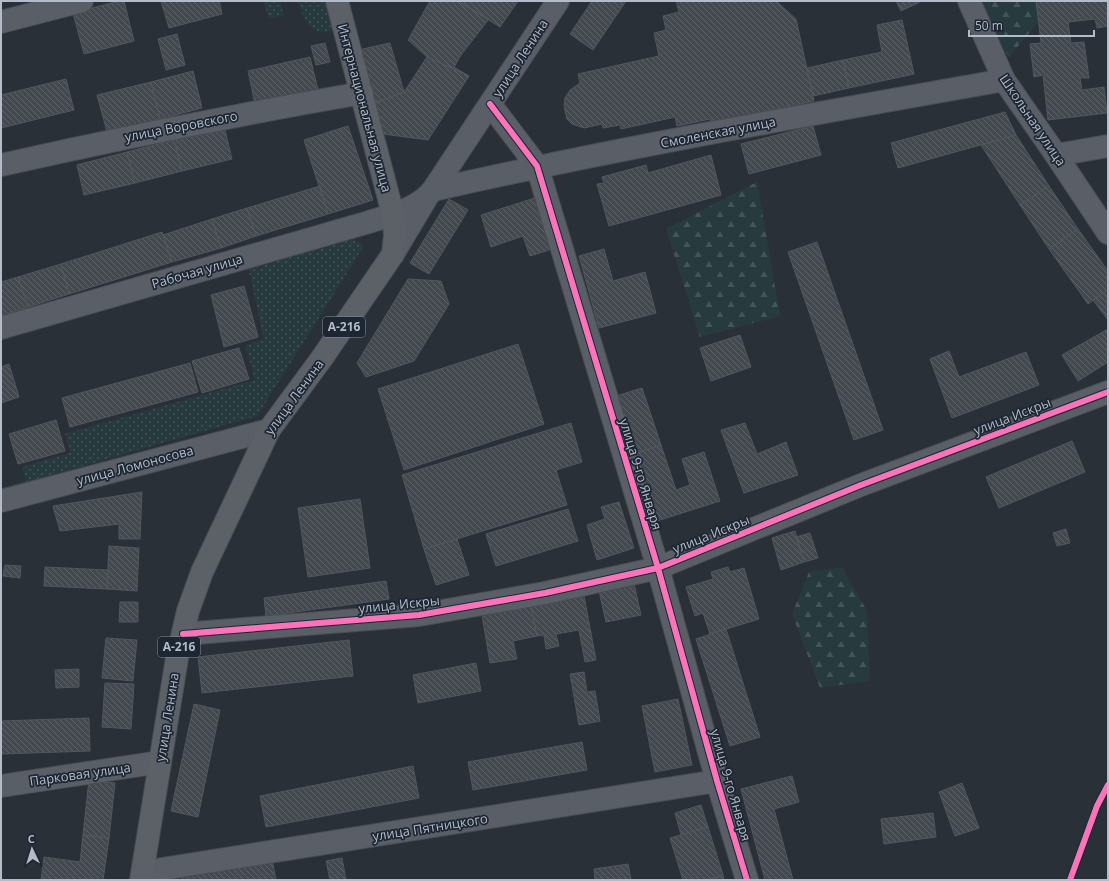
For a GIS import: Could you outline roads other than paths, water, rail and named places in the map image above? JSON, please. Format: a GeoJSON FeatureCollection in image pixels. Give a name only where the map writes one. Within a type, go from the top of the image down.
{"type":"FeatureCollection","features":[{"type":"Feature","properties":{"kind":"main road","name":"Интернациональная улица"},"geometry":{"type":"LineString","coordinates":[[337,1],[393,214]]}},
{"type":"Feature","properties":{"kind":"main road","name":"улица Ленина"},"geometry":{"type":"LineString","coordinates":[[142,876],[177,658],[188,611],[202,572],[269,430],[322,358],[393,254],[395,235],[393,214]]}},
{"type":"Feature","properties":{"kind":"street"},"geometry":{"type":"LineString","coordinates":[[1,22],[82,1]]}},
{"type":"Feature","properties":{"kind":"street","name":"улица Ленина"},"geometry":{"type":"LineString","coordinates":[[393,214],[411,207],[430,193],[558,1]]}},
{"type":"Feature","properties":{"kind":"street","name":"Школьная улица"},"geometry":{"type":"LineString","coordinates":[[969,1],[1004,80],[1108,234]]}},
{"type":"Feature","properties":{"kind":"street","name":"Смоленская улица"},"geometry":{"type":"LineString","coordinates":[[430,193],[538,166],[1004,80]]}},
{"type":"Feature","properties":{"kind":"street","name":"улица Воровского"},"geometry":{"type":"LineString","coordinates":[[1,165],[100,142],[237,115],[362,93]]}},
{"type":"Feature","properties":{"kind":"street"},"geometry":{"type":"LineString","coordinates":[[490,104],[538,166]]}},
{"type":"Feature","properties":{"kind":"street"},"geometry":{"type":"LineString","coordinates":[[1056,155],[1108,146]]}},
{"type":"Feature","properties":{"kind":"street","name":"улица 9-го Января"},"geometry":{"type":"LineString","coordinates":[[538,166],[658,568],[717,781],[748,880]]}},
{"type":"Feature","properties":{"kind":"street"},"geometry":{"type":"LineString","coordinates":[[393,254],[430,193]]}},
{"type":"Feature","properties":{"kind":"street","name":"Рабочая улица"},"geometry":{"type":"LineString","coordinates":[[1,328],[393,214]]}},
{"type":"Feature","properties":{"kind":"street","name":"улица Искры"},"geometry":{"type":"LineString","coordinates":[[183,634],[419,614],[545,594],[658,568],[861,485],[1108,392]]}},
{"type":"Feature","properties":{"kind":"street","name":"улица Ломоносова"},"geometry":{"type":"LineString","coordinates":[[1,500],[269,430]]}},
{"type":"Feature","properties":{"kind":"street","name":"Парковая улица"},"geometry":{"type":"LineString","coordinates":[[1,786],[160,762]]}},
{"type":"Feature","properties":{"kind":"street","name":"улица Пятницкого"},"geometry":{"type":"LineString","coordinates":[[142,876],[717,781]]}}]}
